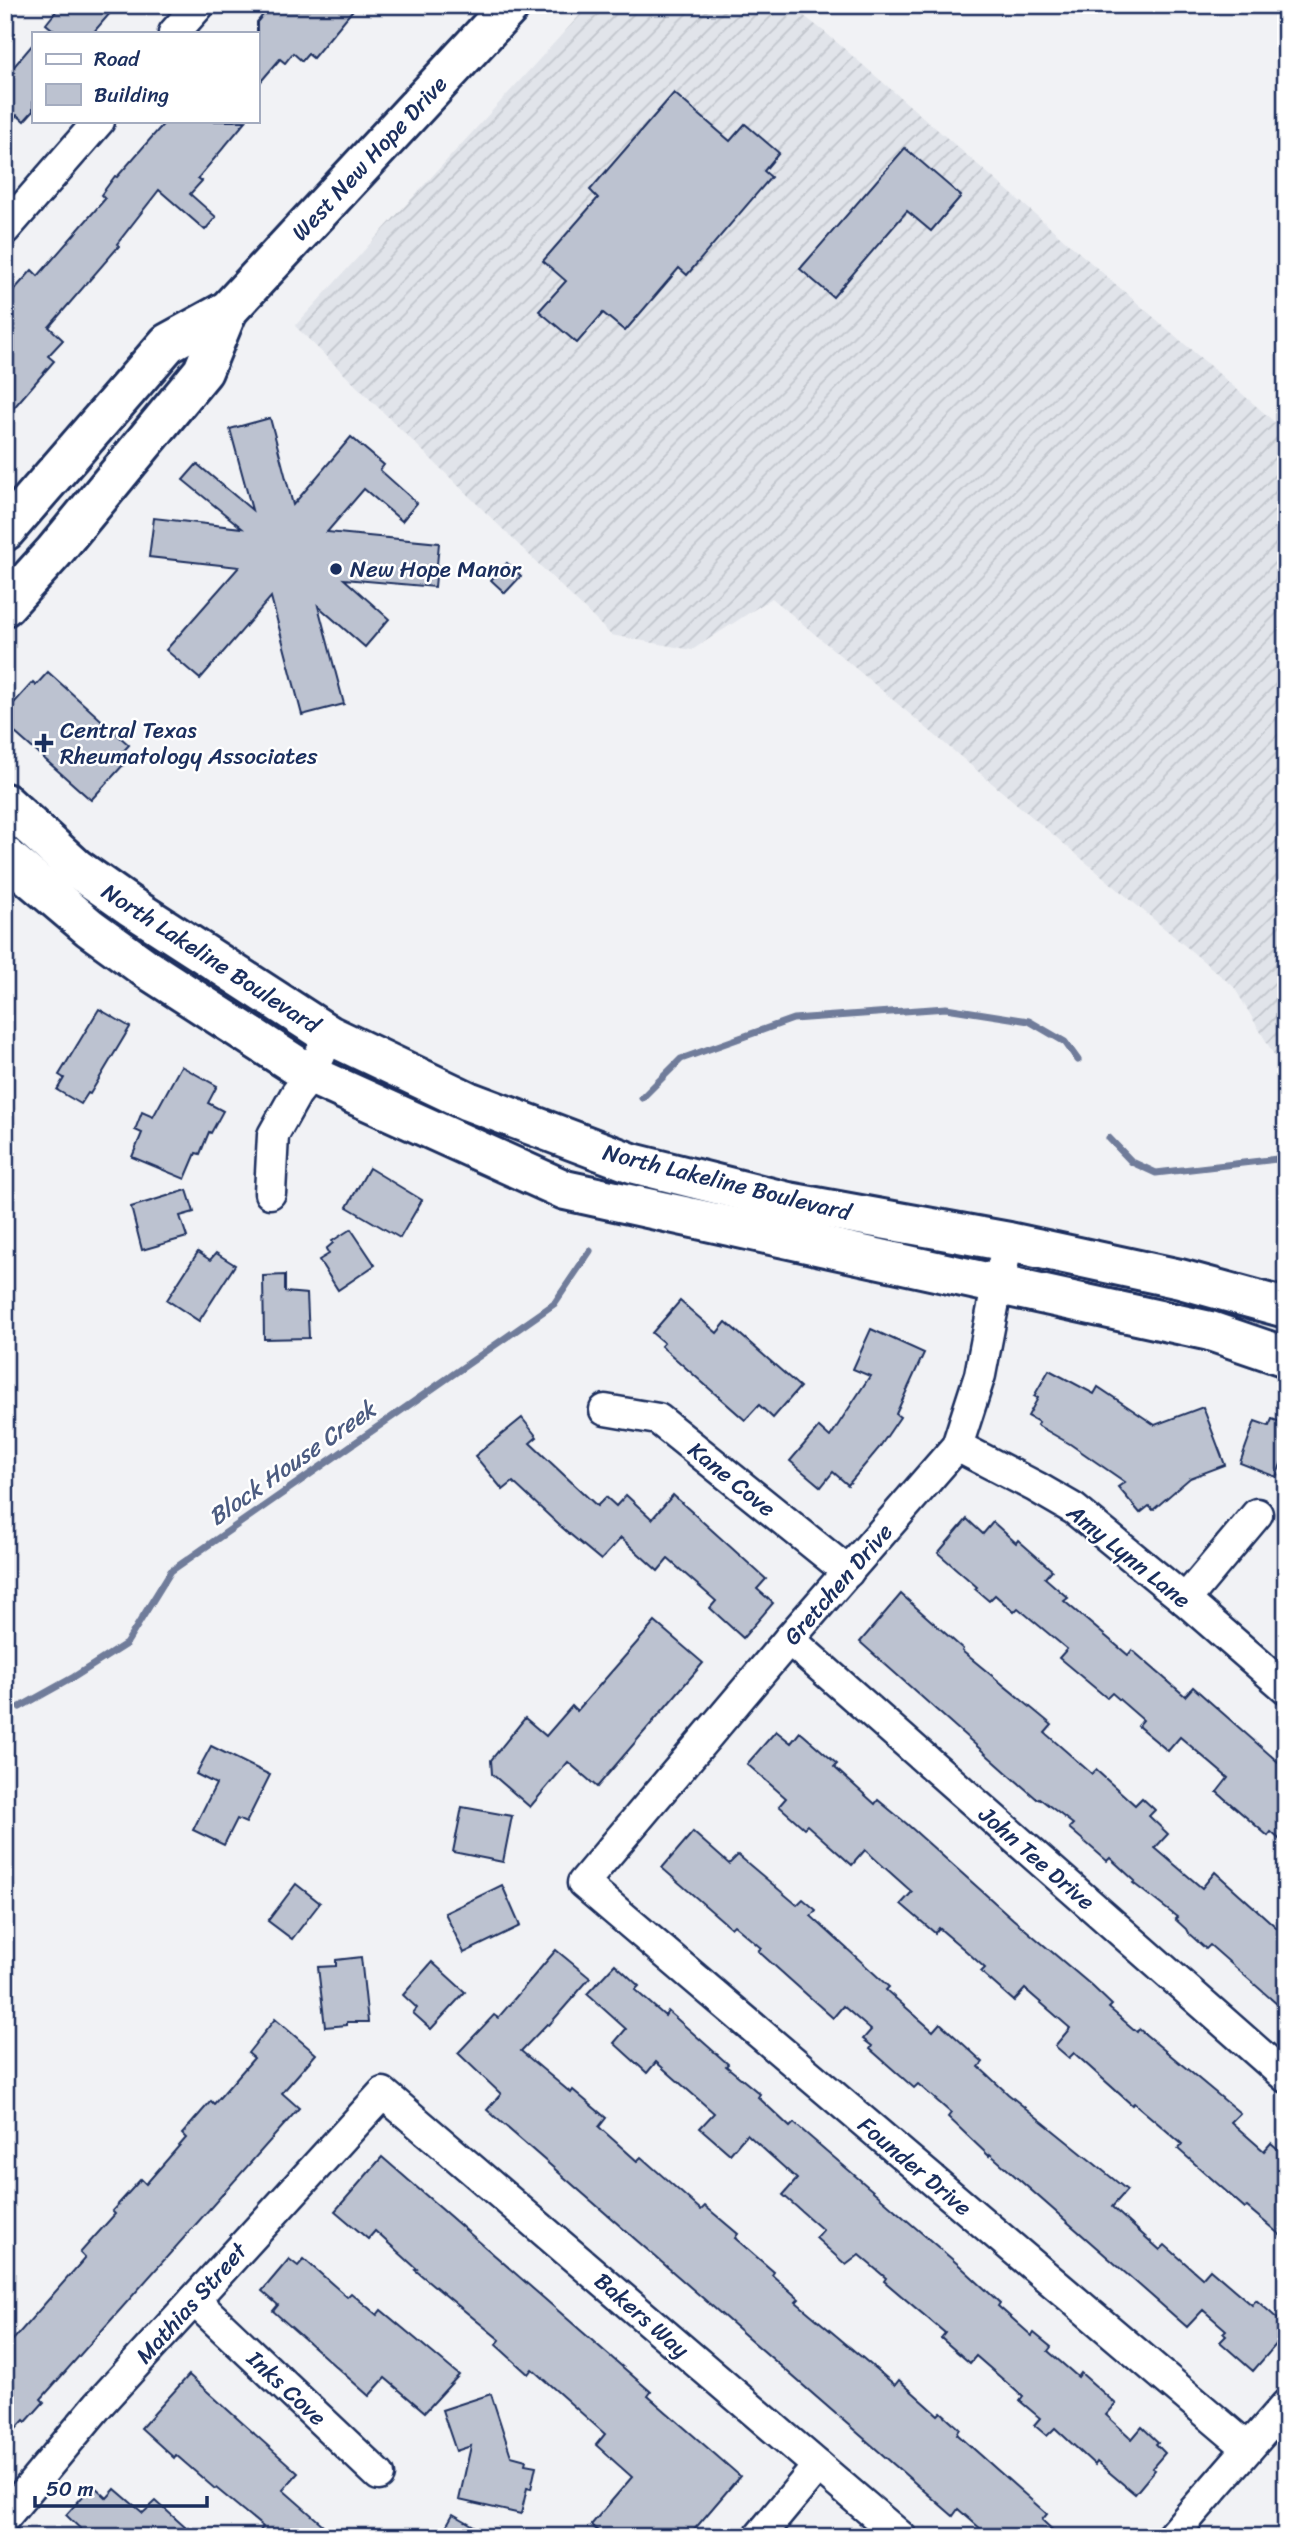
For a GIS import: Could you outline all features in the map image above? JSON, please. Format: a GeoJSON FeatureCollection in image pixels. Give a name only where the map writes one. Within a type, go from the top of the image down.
{"type":"FeatureCollection","features":[{"type":"Feature","properties":{"kind":"main road","name":"West New Hope Drive"},"geometry":{"type":"LineString","coordinates":[[5,531],[169,343],[228,310],[511,5]]}},
{"type":"Feature","properties":{"kind":"main road","name":"West New Hope Drive"},"geometry":{"type":"LineString","coordinates":[[5,606],[54,552],[203,371],[228,310]]}},
{"type":"Feature","properties":{"kind":"main road","name":"North Lakeline Boulevard"},"geometry":{"type":"LineString","coordinates":[[5,803],[76,868],[329,1035],[468,1101],[632,1163],[788,1202],[1009,1242],[1180,1279],[1286,1308]]}},
{"type":"Feature","properties":{"kind":"main road","name":"North Lakeline Boulevard"},"geometry":{"type":"LineString","coordinates":[[5,856],[90,928],[144,967],[311,1075],[565,1190],[1210,1331],[1286,1357]]}},
{"type":"Feature","properties":{"kind":"street"},"geometry":{"type":"LineString","coordinates":[[175,32],[199,5]]}},
{"type":"Feature","properties":{"kind":"street"},"geometry":{"type":"LineString","coordinates":[[5,229],[98,122]]}},
{"type":"Feature","properties":{"kind":"street"},"geometry":{"type":"LineString","coordinates":[[270,1193],[273,1135],[296,1094],[311,1075],[329,1035]]}},
{"type":"Feature","properties":{"kind":"street","name":"Gretchen Drive"},"geometry":{"type":"LineString","coordinates":[[583,1883],[789,1639],[957,1446],[979,1375],[1009,1242]]}},
{"type":"Feature","properties":{"kind":"street","name":"Kane Cove"},"geometry":{"type":"LineString","coordinates":[[605,1410],[658,1419],[848,1572]]}},
{"type":"Feature","properties":{"kind":"street","name":"Amy Lynn Lane"},"geometry":{"type":"LineString","coordinates":[[957,1446],[1073,1509],[1185,1600],[1286,1689]]}},
{"type":"Feature","properties":{"kind":"street"},"geometry":{"type":"LineString","coordinates":[[1185,1600],[1257,1514]]}},
{"type":"Feature","properties":{"kind":"street","name":"John Tee Drive"},"geometry":{"type":"LineString","coordinates":[[789,1639],[1286,2077]]}},
{"type":"Feature","properties":{"kind":"street","name":"Founder Drive"},"geometry":{"type":"LineString","coordinates":[[583,1883],[1248,2448]]}},
{"type":"Feature","properties":{"kind":"street","name":"Mathias Street"},"geometry":{"type":"LineString","coordinates":[[5,2517],[99,2404],[383,2093]]}},
{"type":"Feature","properties":{"kind":"street","name":"Bakers Way"},"geometry":{"type":"LineString","coordinates":[[383,2093],[901,2537]]}},
{"type":"Feature","properties":{"kind":"street","name":"Inks Cove"},"geometry":{"type":"LineString","coordinates":[[194,2300],[379,2475]]}},
{"type":"Feature","properties":{"kind":"street"},"geometry":{"type":"LineString","coordinates":[[1171,2537],[1286,2405]]}},
{"type":"Feature","properties":{"kind":"street"},"geometry":{"type":"LineString","coordinates":[[759,2537],[818,2466]]}},
{"type":"Feature","properties":{"kind":"shaded area"},"geometry":{"type":"Polygon","coordinates":[[[589,5],[790,5],[826,33],[1286,432],[1286,1075],[1234,987],[772,598],[692,650],[611,635],[295,326],[589,5]]]}},
{"type":"Feature","properties":{"kind":"building"},"geometry":{"type":"Polygon","coordinates":[[[61,5],[117,5],[94,32],[56,32],[46,24],[61,5]]]}},
{"type":"Feature","properties":{"kind":"building"},"geometry":{"type":"Polygon","coordinates":[[[271,5],[357,5],[313,58],[308,54],[302,61],[293,53],[285,63],[280,59],[259,84],[257,22],[271,5]]]}},
{"type":"Feature","properties":{"kind":"building"},"geometry":{"type":"Polygon","coordinates":[[[32,45],[32,112],[24,121],[17,115],[5,127],[5,77],[32,45]]]}},
{"type":"Feature","properties":{"kind":"building"},"geometry":{"type":"Polygon","coordinates":[[[674,93],[730,141],[745,124],[779,153],[764,171],[771,177],[687,275],[679,268],[625,331],[603,313],[577,343],[539,311],[566,281],[543,261],[598,198],[590,190],[674,93]]]}},
{"type":"Feature","properties":{"kind":"building"},"geometry":{"type":"Polygon","coordinates":[[[165,122],[245,122],[198,178],[202,181],[190,194],[216,217],[205,230],[159,190],[117,244],[119,246],[49,327],[63,340],[48,356],[54,361],[5,418],[5,300],[32,270],[38,276],[105,199],[101,195],[115,176],[117,177],[165,122]]]}},
{"type":"Feature","properties":{"kind":"building"},"geometry":{"type":"Polygon","coordinates":[[[905,148],[961,196],[931,231],[907,211],[833,297],[800,269],[905,148]]]}},
{"type":"Feature","properties":{"kind":"building","name":"New Hope Manor"},"geometry":{"type":"Polygon","coordinates":[[[270,418],[293,505],[351,437],[384,465],[380,470],[417,503],[402,521],[364,489],[327,532],[439,543],[435,587],[344,579],[389,619],[365,647],[318,606],[344,704],[302,715],[271,597],[200,679],[166,650],[239,567],[149,557],[154,518],[242,528],[183,480],[197,464],[252,510],[230,429],[270,418]]]}},
{"type":"Feature","properties":{"kind":"building"},"geometry":{"type":"Polygon","coordinates":[[[507,563],[521,576],[505,593],[491,580],[507,563]]]}},
{"type":"Feature","properties":{"kind":"building"},"geometry":{"type":"Polygon","coordinates":[[[48,672],[129,745],[118,757],[125,763],[91,800],[5,724],[5,713],[33,682],[36,685],[48,672]]]}},
{"type":"Feature","properties":{"kind":"building"},"geometry":{"type":"Polygon","coordinates":[[[99,1009],[130,1027],[90,1094],[88,1093],[81,1104],[57,1090],[64,1078],[59,1075],[99,1009]]]}},
{"type":"Feature","properties":{"kind":"building"},"geometry":{"type":"Polygon","coordinates":[[[181,1066],[217,1086],[208,1103],[223,1111],[211,1133],[209,1132],[200,1154],[196,1153],[185,1179],[132,1157],[142,1133],[135,1130],[142,1112],[153,1117],[181,1066]]]}},
{"type":"Feature","properties":{"kind":"building"},"geometry":{"type":"Polygon","coordinates":[[[369,1168],[422,1200],[400,1238],[347,1207],[369,1168]]]}},
{"type":"Feature","properties":{"kind":"building"},"geometry":{"type":"Polygon","coordinates":[[[187,1190],[194,1212],[180,1216],[187,1237],[142,1250],[131,1207],[187,1190]]]}},
{"type":"Feature","properties":{"kind":"building"},"geometry":{"type":"Polygon","coordinates":[[[351,1229],[375,1265],[338,1290],[319,1260],[329,1254],[326,1249],[332,1241],[351,1229]]]}},
{"type":"Feature","properties":{"kind":"building"},"geometry":{"type":"Polygon","coordinates":[[[198,1252],[210,1260],[216,1253],[235,1265],[199,1321],[167,1300],[198,1252]]]}},
{"type":"Feature","properties":{"kind":"building"},"geometry":{"type":"Polygon","coordinates":[[[285,1275],[285,1292],[307,1294],[309,1338],[264,1339],[263,1276],[285,1275]]]}},
{"type":"Feature","properties":{"kind":"building"},"geometry":{"type":"Polygon","coordinates":[[[680,1301],[717,1333],[726,1322],[800,1387],[773,1418],[759,1405],[745,1420],[661,1346],[664,1343],[652,1333],[680,1301]]]}},
{"type":"Feature","properties":{"kind":"building"},"geometry":{"type":"Polygon","coordinates":[[[871,1329],[924,1353],[896,1414],[900,1417],[879,1448],[848,1485],[833,1472],[821,1487],[790,1461],[819,1427],[830,1437],[870,1376],[853,1369],[871,1329]]]}},
{"type":"Feature","properties":{"kind":"building"},"geometry":{"type":"Polygon","coordinates":[[[1049,1370],[1094,1394],[1098,1387],[1155,1425],[1203,1407],[1225,1465],[1190,1478],[1153,1510],[1149,1506],[1140,1513],[1118,1487],[1125,1482],[1037,1425],[1039,1422],[1028,1416],[1038,1398],[1034,1396],[1049,1370]]]}},
{"type":"Feature","properties":{"kind":"building"},"geometry":{"type":"Polygon","coordinates":[[[522,1418],[537,1437],[530,1443],[597,1506],[606,1497],[616,1506],[626,1495],[652,1519],[673,1495],[766,1579],[757,1589],[773,1603],[743,1638],[710,1608],[716,1601],[668,1559],[658,1571],[621,1538],[601,1560],[513,1482],[503,1490],[475,1456],[522,1418]]]}},
{"type":"Feature","properties":{"kind":"building"},"geometry":{"type":"Polygon","coordinates":[[[1272,1419],[1286,1424],[1286,1451],[1276,1477],[1240,1463],[1255,1421],[1269,1426],[1272,1419]]]}},
{"type":"Feature","properties":{"kind":"building"},"geometry":{"type":"Polygon","coordinates":[[[967,1519],[983,1534],[993,1522],[1016,1543],[1018,1540],[1052,1570],[1045,1578],[1068,1598],[1064,1601],[1128,1655],[1132,1650],[1185,1696],[1193,1687],[1286,1769],[1286,1845],[1271,1832],[1268,1836],[1217,1792],[1228,1778],[1180,1737],[1168,1751],[1138,1726],[1143,1720],[1112,1693],[1107,1698],[1059,1658],[1067,1649],[1018,1608],[1014,1612],[995,1595],[989,1601],[938,1553],[967,1519]]]}},
{"type":"Feature","properties":{"kind":"building"},"geometry":{"type":"Polygon","coordinates":[[[901,1594],[963,1649],[962,1651],[1052,1725],[1045,1733],[1092,1774],[1096,1770],[1135,1805],[1142,1798],[1155,1810],[1149,1816],[1168,1834],[1155,1848],[1202,1888],[1215,1872],[1286,1936],[1286,2012],[1210,1945],[1206,1949],[1175,1919],[1177,1917],[1133,1883],[1135,1881],[1110,1858],[1107,1861],[1069,1828],[1073,1824],[1037,1799],[860,1642],[901,1594]]]}},
{"type":"Feature","properties":{"kind":"building"},"geometry":{"type":"Polygon","coordinates":[[[655,1622],[703,1663],[597,1787],[568,1762],[530,1807],[492,1774],[491,1760],[525,1718],[546,1736],[572,1706],[577,1711],[655,1622]]]}},
{"type":"Feature","properties":{"kind":"building"},"geometry":{"type":"Polygon","coordinates":[[[776,1731],[791,1743],[800,1732],[837,1764],[834,1767],[875,1804],[878,1800],[907,1824],[1091,1985],[1112,2005],[1109,2008],[1137,2032],[1139,2029],[1240,2113],[1231,2122],[1264,2151],[1271,2143],[1286,2156],[1286,2240],[1178,2149],[1182,2144],[1134,2103],[1132,2105],[1074,2053],[1069,2058],[1055,2046],[1070,2028],[1025,1989],[1014,2001],[981,1972],[985,1968],[966,1951],[939,1928],[935,1933],[901,1904],[912,1892],[865,1850],[852,1865],[807,1825],[804,1828],[779,1806],[786,1798],[747,1764],[776,1731]]]}},
{"type":"Feature","properties":{"kind":"building"},"geometry":{"type":"Polygon","coordinates":[[[211,1746],[270,1775],[246,1823],[237,1819],[224,1845],[193,1830],[216,1784],[196,1774],[211,1746]]]}},
{"type":"Feature","properties":{"kind":"building"},"geometry":{"type":"Polygon","coordinates":[[[462,1807],[512,1816],[503,1862],[453,1852],[462,1807]]]}},
{"type":"Feature","properties":{"kind":"building"},"geometry":{"type":"Polygon","coordinates":[[[693,1832],[729,1864],[738,1855],[797,1905],[803,1899],[816,1910],[811,1916],[889,1987],[886,1990],[933,2031],[940,2023],[983,2062],[979,2067],[1008,2094],[1127,2190],[1112,2207],[1160,2250],[1165,2245],[1202,2278],[1210,2269],[1252,2305],[1256,2300],[1286,2326],[1286,2333],[1253,2371],[1220,2342],[1226,2336],[1223,2333],[1226,2330],[1203,2310],[1187,2327],[990,2154],[989,2156],[948,2117],[951,2113],[918,2084],[914,2088],[870,2049],[872,2046],[863,2039],[871,2030],[843,2006],[833,2018],[758,1951],[761,1948],[734,1925],[731,1928],[662,1868],[693,1832]]]}},
{"type":"Feature","properties":{"kind":"building"},"geometry":{"type":"Polygon","coordinates":[[[296,1884],[320,1903],[292,1939],[268,1921],[296,1884]]]}},
{"type":"Feature","properties":{"kind":"building"},"geometry":{"type":"Polygon","coordinates":[[[502,1885],[520,1926],[464,1953],[445,1913],[502,1885]]]}},
{"type":"Feature","properties":{"kind":"building"},"geometry":{"type":"Polygon","coordinates":[[[556,1950],[590,1978],[549,2025],[521,2051],[606,2118],[599,2127],[637,2161],[641,2157],[701,2210],[705,2206],[738,2234],[735,2238],[774,2272],[772,2275],[799,2299],[796,2302],[895,2385],[899,2380],[938,2415],[941,2412],[960,2429],[957,2434],[1047,2514],[1042,2520],[1060,2537],[990,2537],[958,2509],[953,2516],[487,2110],[501,2094],[458,2053],[494,2015],[498,2018],[556,1950]]]}},
{"type":"Feature","properties":{"kind":"building"},"geometry":{"type":"Polygon","coordinates":[[[361,1957],[368,2022],[347,2022],[347,2025],[325,2027],[318,1967],[336,1966],[336,1960],[361,1957]]]}},
{"type":"Feature","properties":{"kind":"building"},"geometry":{"type":"Polygon","coordinates":[[[432,1962],[465,1992],[431,2029],[413,2013],[417,2008],[403,1995],[432,1962]]]}},
{"type":"Feature","properties":{"kind":"building"},"geometry":{"type":"Polygon","coordinates":[[[615,1964],[639,1986],[635,1990],[665,2016],[668,2011],[728,2064],[726,2066],[760,2094],[758,2097],[790,2127],[794,2123],[960,2266],[1000,2303],[998,2306],[1032,2336],[1034,2333],[1051,2347],[1048,2351],[1078,2377],[1081,2373],[1116,2404],[1106,2415],[1132,2439],[1142,2427],[1158,2442],[1156,2444],[1165,2453],[1135,2494],[1097,2462],[1095,2465],[1055,2428],[1047,2436],[1034,2425],[1040,2418],[1020,2401],[1023,2397],[976,2356],[970,2363],[941,2338],[945,2333],[884,2281],[886,2278],[859,2255],[846,2265],[816,2238],[823,2230],[783,2195],[797,2179],[747,2134],[730,2154],[700,2128],[714,2113],[656,2062],[647,2073],[614,2043],[626,2029],[587,1994],[615,1964]]]}},
{"type":"Feature","properties":{"kind":"building"},"geometry":{"type":"Polygon","coordinates":[[[275,2019],[316,2054],[282,2093],[299,2108],[41,2399],[44,2402],[5,2441],[5,2349],[85,2258],[80,2253],[115,2214],[112,2211],[141,2179],[146,2184],[186,2138],[182,2134],[211,2101],[214,2104],[254,2058],[248,2053],[275,2019]]]}},
{"type":"Feature","properties":{"kind":"building"},"geometry":{"type":"Polygon","coordinates":[[[382,2157],[651,2392],[648,2396],[740,2476],[688,2537],[605,2537],[591,2525],[632,2477],[596,2445],[605,2434],[532,2369],[528,2374],[496,2345],[500,2340],[415,2270],[417,2269],[375,2231],[368,2239],[335,2211],[382,2157]]]}},
{"type":"Feature","properties":{"kind":"building"},"geometry":{"type":"Polygon","coordinates":[[[289,2259],[298,2266],[304,2259],[347,2297],[351,2293],[377,2315],[381,2310],[459,2375],[425,2412],[385,2378],[369,2396],[273,2311],[278,2305],[262,2291],[289,2259]]]}},
{"type":"Feature","properties":{"kind":"building"},"geometry":{"type":"Polygon","coordinates":[[[189,2375],[298,2473],[283,2490],[323,2525],[313,2537],[255,2537],[263,2527],[176,2455],[174,2458],[141,2428],[189,2375]]]}},
{"type":"Feature","properties":{"kind":"building"},"geometry":{"type":"Polygon","coordinates":[[[491,2394],[511,2456],[526,2460],[525,2464],[536,2466],[521,2514],[459,2500],[471,2446],[456,2451],[442,2410],[491,2394]]]}},
{"type":"Feature","properties":{"kind":"building"},"geometry":{"type":"Polygon","coordinates":[[[93,2485],[107,2498],[115,2489],[143,2513],[156,2501],[196,2537],[89,2537],[66,2515],[93,2485]]]}},
{"type":"Feature","properties":{"kind":"building"},"geometry":{"type":"Polygon","coordinates":[[[453,2514],[493,2537],[440,2537],[453,2514]]]}},
{"type":"Feature","properties":{"kind":"waterway","name":"Block House Creek"},"geometry":{"type":"LineString","coordinates":[[642,1098],[681,1059],[793,1019],[946,1008],[1029,1021],[1065,1042],[1078,1060]]}},
{"type":"Feature","properties":{"kind":"waterway","name":"Block House Creek"},"geometry":{"type":"LineString","coordinates":[[1109,1138],[1132,1162],[1156,1173],[1286,1158]]}},
{"type":"Feature","properties":{"kind":"waterway","name":"Block House Creek"},"geometry":{"type":"LineString","coordinates":[[20,1707],[126,1644],[171,1571],[554,1304],[590,1251]]}},
{"type":"Feature","properties":{"kind":"place","name":"New Hope Manor"},"geometry":{"type":"Point","coordinates":[336,569]}},
{"type":"Feature","properties":{"kind":"place","name":"Central Texas Rheumatology Associates"},"geometry":{"type":"Point","coordinates":[44,743]}}]}
